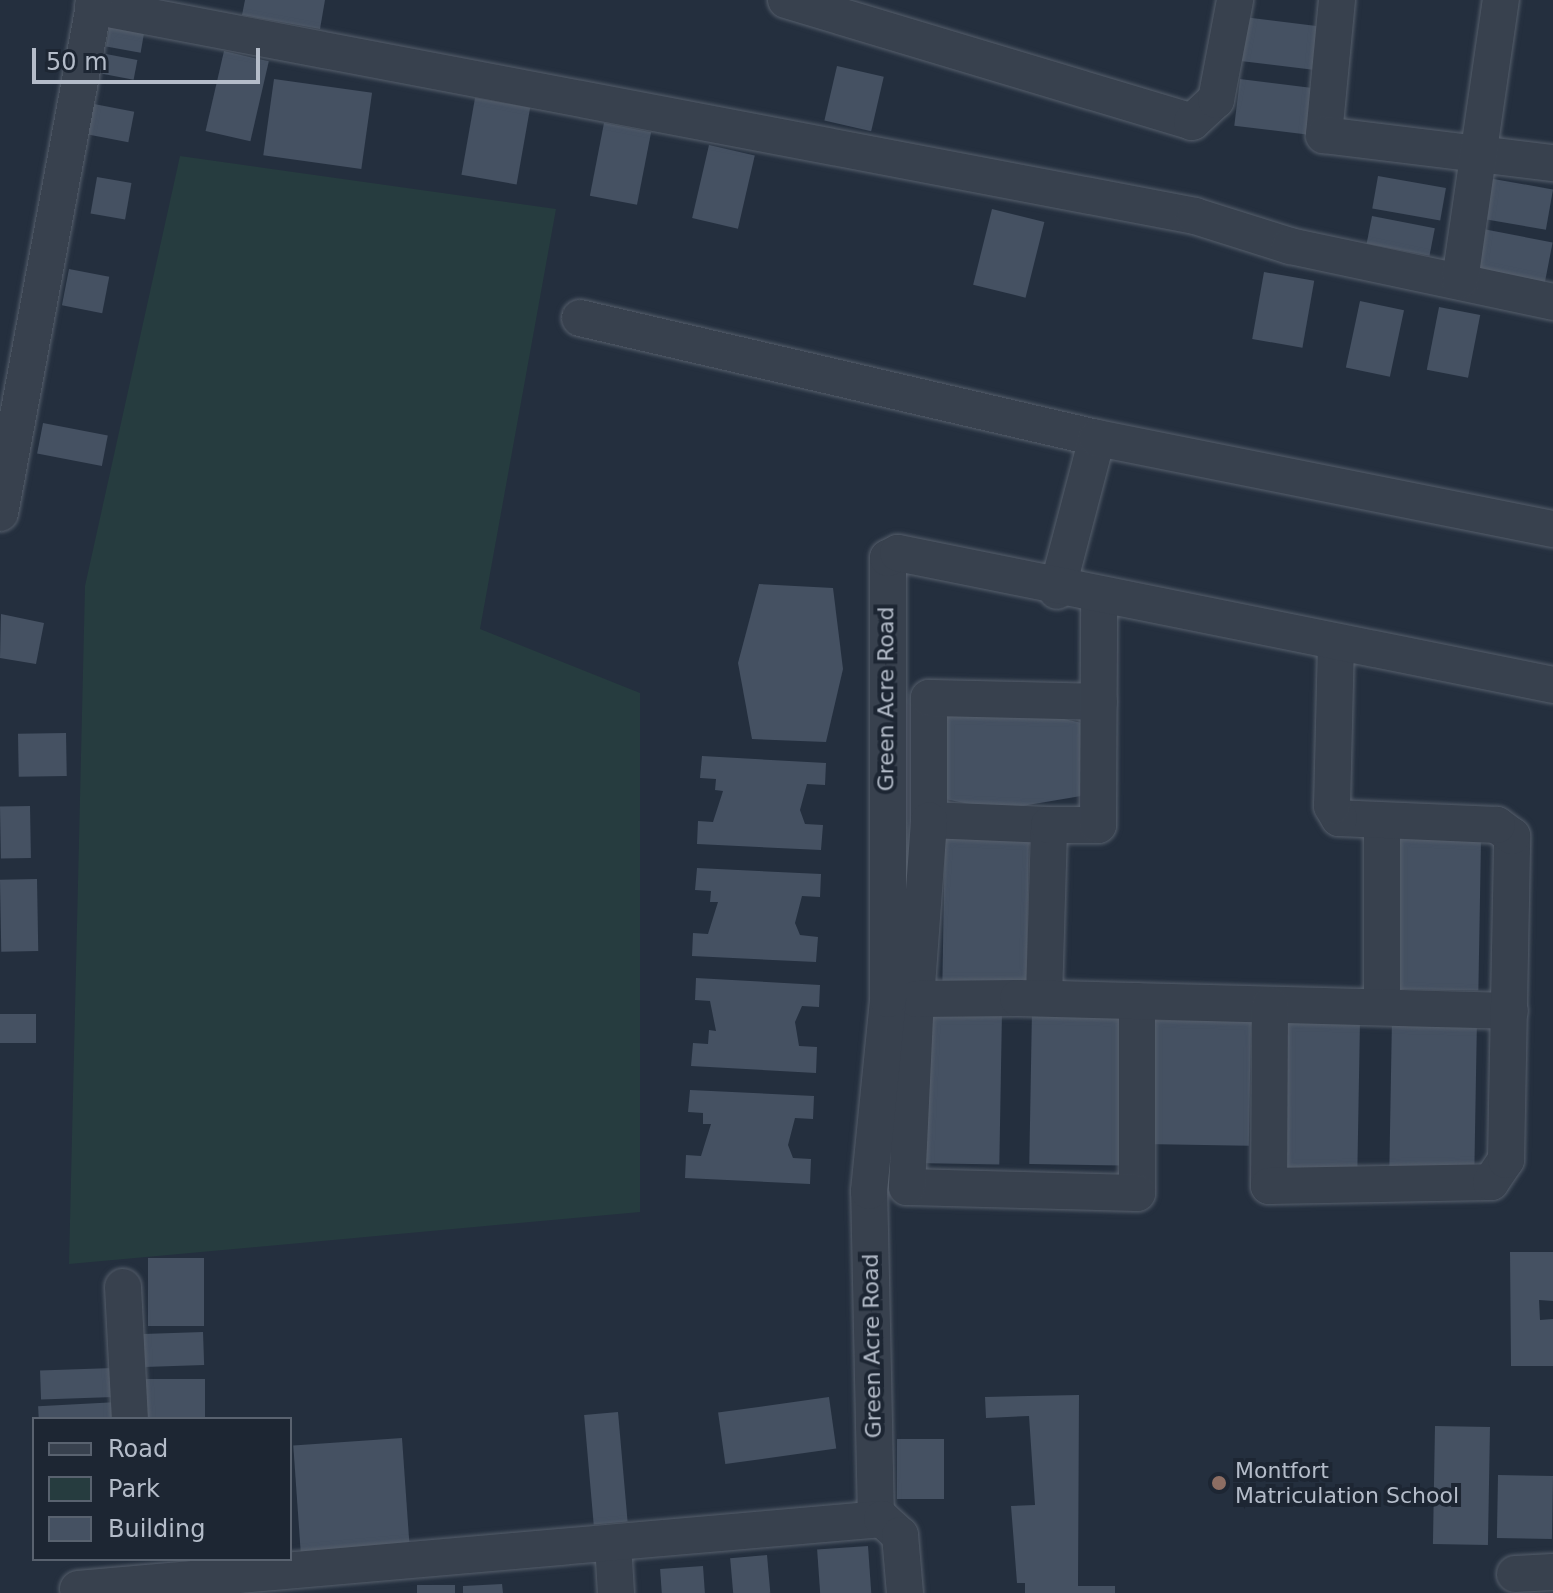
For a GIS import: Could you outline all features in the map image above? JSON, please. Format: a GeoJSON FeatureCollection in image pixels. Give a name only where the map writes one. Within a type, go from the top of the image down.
{"type":"FeatureCollection","features":[{"type":"Feature","properties":{"kind":"street"},"geometry":{"type":"LineString","coordinates":[[786,0],[1192,122],[1216,100],[1235,0]]}},
{"type":"Feature","properties":{"kind":"street"},"geometry":{"type":"LineString","coordinates":[[1337,0],[1324,135],[1553,163]]}},
{"type":"Feature","properties":{"kind":"street"},"geometry":{"type":"LineString","coordinates":[[1460,280],[1501,0]]}},
{"type":"Feature","properties":{"kind":"street"},"geometry":{"type":"LineString","coordinates":[[0,513],[94,3],[1195,216],[1290,246],[1553,302]]}},
{"type":"Feature","properties":{"kind":"street"},"geometry":{"type":"LineString","coordinates":[[580,318],[1097,438],[1553,529]]}},
{"type":"Feature","properties":{"kind":"street"},"geometry":{"type":"LineString","coordinates":[[1057,591],[1097,438]]}},
{"type":"Feature","properties":{"kind":"street","name":"Green Acre Road"},"geometry":{"type":"LineString","coordinates":[[876,1519],[869,1191],[888,999],[886,564],[898,553],[1057,591],[1553,685]]}},
{"type":"Feature","properties":{"kind":"street"},"geometry":{"type":"LineString","coordinates":[[929,820],[1098,825],[1099,599]]}},
{"type":"Feature","properties":{"kind":"street"},"geometry":{"type":"LineString","coordinates":[[1270,1005],[1269,1186],[1491,1182],[1506,1160],[1512,836],[1497,825],[1339,818],[1332,806],[1336,643]]}},
{"type":"Feature","properties":{"kind":"street"},"geometry":{"type":"LineString","coordinates":[[1099,702],[929,698],[929,820],[907,1187],[916,1193],[1137,1193],[1137,1001]]}},
{"type":"Feature","properties":{"kind":"street"},"geometry":{"type":"LineString","coordinates":[[1382,821],[1382,1007]]}},
{"type":"Feature","properties":{"kind":"street"},"geometry":{"type":"LineString","coordinates":[[1044,998],[1049,825]]}},
{"type":"Feature","properties":{"kind":"street"},"geometry":{"type":"LineString","coordinates":[[916,999],[1044,998],[1510,1011]]}},
{"type":"Feature","properties":{"kind":"street"},"geometry":{"type":"LineString","coordinates":[[123,1287],[130,1417]]}},
{"type":"Feature","properties":{"kind":"street"},"geometry":{"type":"LineString","coordinates":[[78,1589],[137,1570],[376,1579],[613,1543],[876,1519],[893,1523],[900,1535],[905,1593]]}},
{"type":"Feature","properties":{"kind":"street"},"geometry":{"type":"LineString","coordinates":[[613,1543],[616,1593]]}},
{"type":"Feature","properties":{"kind":"street"},"geometry":{"type":"LineString","coordinates":[[1515,1574],[1553,1572]]}},
{"type":"Feature","properties":{"kind":"green space"},"geometry":{"type":"Polygon","coordinates":[[[180,156],[556,209],[480,629],[640,693],[640,1212],[69,1264],[85,586],[180,156]]]}},
{"type":"Feature","properties":{"kind":"building"},"geometry":{"type":"Polygon","coordinates":[[[245,0],[325,0],[320,29],[242,15],[245,0]]]}},
{"type":"Feature","properties":{"kind":"building"},"geometry":{"type":"Polygon","coordinates":[[[1244,17],[1322,27],[1317,70],[1239,61],[1244,17]]]}},
{"type":"Feature","properties":{"kind":"building"},"geometry":{"type":"Polygon","coordinates":[[[111,19],[145,25],[141,53],[106,47],[111,19]]]}},
{"type":"Feature","properties":{"kind":"building"},"geometry":{"type":"Polygon","coordinates":[[[224,51],[269,61],[250,141],[206,131],[224,51]]]}},
{"type":"Feature","properties":{"kind":"building"},"geometry":{"type":"Polygon","coordinates":[[[106,54],[137,60],[134,80],[102,74],[106,54]]]}},
{"type":"Feature","properties":{"kind":"building"},"geometry":{"type":"Polygon","coordinates":[[[837,66],[884,77],[871,131],[824,121],[837,66]]]}},
{"type":"Feature","properties":{"kind":"building"},"geometry":{"type":"Polygon","coordinates":[[[274,79],[372,93],[361,169],[263,155],[274,79]]]}},
{"type":"Feature","properties":{"kind":"building"},"geometry":{"type":"Polygon","coordinates":[[[1240,79],[1312,88],[1307,135],[1234,126],[1240,79]]]}},
{"type":"Feature","properties":{"kind":"building"},"geometry":{"type":"Polygon","coordinates":[[[475,98],[530,108],[517,185],[461,175],[475,98]]]}},
{"type":"Feature","properties":{"kind":"building"},"geometry":{"type":"Polygon","coordinates":[[[94,104],[134,112],[128,142],[88,134],[94,104]]]}},
{"type":"Feature","properties":{"kind":"building"},"geometry":{"type":"Polygon","coordinates":[[[604,123],[651,132],[637,205],[590,196],[604,123]]]}},
{"type":"Feature","properties":{"kind":"building"},"geometry":{"type":"Polygon","coordinates":[[[709,145],[755,156],[738,229],[692,218],[709,145]]]}},
{"type":"Feature","properties":{"kind":"building"},"geometry":{"type":"Polygon","coordinates":[[[1378,176],[1446,188],[1440,220],[1372,208],[1378,176]]]}},
{"type":"Feature","properties":{"kind":"building"},"geometry":{"type":"Polygon","coordinates":[[[97,177],[131,183],[125,220],[91,213],[97,177]]]}},
{"type":"Feature","properties":{"kind":"building"},"geometry":{"type":"Polygon","coordinates":[[[1488,178],[1553,189],[1546,230],[1481,218],[1488,178]]]}},
{"type":"Feature","properties":{"kind":"building"},"geometry":{"type":"Polygon","coordinates":[[[992,209],[1044,222],[1026,298],[973,285],[992,209]]]}},
{"type":"Feature","properties":{"kind":"building"},"geometry":{"type":"Polygon","coordinates":[[[1372,216],[1435,228],[1429,256],[1367,243],[1372,216]]]}},
{"type":"Feature","properties":{"kind":"building"},"geometry":{"type":"Polygon","coordinates":[[[1478,228],[1553,243],[1544,288],[1469,273],[1478,228]]]}},
{"type":"Feature","properties":{"kind":"building"},"geometry":{"type":"Polygon","coordinates":[[[69,269],[109,277],[102,313],[62,305],[69,269]]]}},
{"type":"Feature","properties":{"kind":"building"},"geometry":{"type":"Polygon","coordinates":[[[1264,272],[1314,281],[1302,348],[1252,339],[1264,272]]]}},
{"type":"Feature","properties":{"kind":"building"},"geometry":{"type":"Polygon","coordinates":[[[1360,301],[1404,310],[1390,377],[1346,368],[1360,301]]]}},
{"type":"Feature","properties":{"kind":"building"},"geometry":{"type":"Polygon","coordinates":[[[1439,307],[1480,315],[1468,378],[1427,370],[1439,307]]]}},
{"type":"Feature","properties":{"kind":"building"},"geometry":{"type":"Polygon","coordinates":[[[43,423],[108,436],[102,466],[37,453],[43,423]]]}},
{"type":"Feature","properties":{"kind":"building"},"geometry":{"type":"Polygon","coordinates":[[[759,584],[833,588],[843,669],[826,742],[752,739],[738,663],[759,584]]]}},
{"type":"Feature","properties":{"kind":"building"},"geometry":{"type":"Polygon","coordinates":[[[1,614],[44,623],[36,664],[0,658],[1,614]]]}},
{"type":"Feature","properties":{"kind":"building"},"geometry":{"type":"Polygon","coordinates":[[[1002,705],[1082,723],[1081,796],[999,810],[925,795],[926,721],[1002,705]]]}},
{"type":"Feature","properties":{"kind":"building"},"geometry":{"type":"Polygon","coordinates":[[[66,733],[67,776],[19,777],[18,734],[66,733]]]}},
{"type":"Feature","properties":{"kind":"building"},"geometry":{"type":"Polygon","coordinates":[[[702,756],[826,763],[825,785],[807,784],[800,810],[805,824],[823,825],[821,850],[697,844],[698,821],[713,822],[723,791],[715,790],[716,779],[700,778],[702,756]]]}},
{"type":"Feature","properties":{"kind":"building"},"geometry":{"type":"Polygon","coordinates":[[[30,806],[31,858],[1,859],[0,807],[30,806]]]}},
{"type":"Feature","properties":{"kind":"building"},"geometry":{"type":"Polygon","coordinates":[[[945,832],[1029,833],[1026,991],[942,990],[945,832]]]}},
{"type":"Feature","properties":{"kind":"building"},"geometry":{"type":"Polygon","coordinates":[[[1394,839],[1481,841],[1478,990],[1391,989],[1394,839]]]}},
{"type":"Feature","properties":{"kind":"building"},"geometry":{"type":"Polygon","coordinates":[[[697,868],[821,874],[820,897],[802,896],[795,923],[800,935],[818,937],[816,962],[692,956],[693,933],[708,934],[718,902],[710,902],[711,891],[695,890],[697,868]]]}},
{"type":"Feature","properties":{"kind":"building"},"geometry":{"type":"Polygon","coordinates":[[[37,879],[38,951],[1,952],[0,880],[37,879]]]}},
{"type":"Feature","properties":{"kind":"building"},"geometry":{"type":"Polygon","coordinates":[[[696,978],[820,985],[819,1007],[802,1006],[795,1022],[799,1046],[817,1047],[816,1073],[691,1066],[693,1043],[708,1044],[709,1030],[716,1031],[710,1001],[695,1000],[696,978]]]}},
{"type":"Feature","properties":{"kind":"building"},"geometry":{"type":"Polygon","coordinates":[[[1032,1009],[1124,1011],[1121,1166],[1029,1164],[1032,1009]]]}},
{"type":"Feature","properties":{"kind":"building"},"geometry":{"type":"Polygon","coordinates":[[[918,1010],[1002,1011],[999,1164],[915,1163],[918,1010]]]}},
{"type":"Feature","properties":{"kind":"building"},"geometry":{"type":"Polygon","coordinates":[[[0,1014],[36,1014],[36,1043],[0,1043],[0,1014]]]}},
{"type":"Feature","properties":{"kind":"building"},"geometry":{"type":"Polygon","coordinates":[[[1392,1017],[1477,1018],[1474,1168],[1389,1167],[1392,1017]]]}},
{"type":"Feature","properties":{"kind":"building"},"geometry":{"type":"Polygon","coordinates":[[[1280,1019],[1360,1020],[1357,1170],[1277,1169],[1280,1019]]]}},
{"type":"Feature","properties":{"kind":"building"},"geometry":{"type":"Polygon","coordinates":[[[1145,1020],[1251,1022],[1249,1146],[1143,1144],[1145,1020]]]}},
{"type":"Feature","properties":{"kind":"building"},"geometry":{"type":"Polygon","coordinates":[[[690,1090],[814,1096],[813,1119],[795,1118],[788,1145],[793,1158],[811,1159],[810,1184],[685,1178],[686,1155],[701,1156],[711,1124],[703,1124],[703,1113],[688,1112],[690,1090]]]}},
{"type":"Feature","properties":{"kind":"building"},"geometry":{"type":"Polygon","coordinates":[[[1510,1252],[1553,1252],[1553,1301],[1539,1300],[1540,1320],[1553,1319],[1553,1366],[1511,1366],[1510,1252]]]}},
{"type":"Feature","properties":{"kind":"building"},"geometry":{"type":"Polygon","coordinates":[[[148,1258],[204,1258],[204,1326],[148,1326],[148,1258]]]}},
{"type":"Feature","properties":{"kind":"building"},"geometry":{"type":"Polygon","coordinates":[[[203,1332],[204,1365],[144,1367],[143,1334],[203,1332]]]}},
{"type":"Feature","properties":{"kind":"building"},"geometry":{"type":"Polygon","coordinates":[[[113,1368],[114,1397],[41,1400],[40,1371],[113,1368]]]}},
{"type":"Feature","properties":{"kind":"building"},"geometry":{"type":"Polygon","coordinates":[[[144,1379],[205,1379],[205,1417],[144,1417],[144,1379]]]}},
{"type":"Feature","properties":{"kind":"building"},"geometry":{"type":"Polygon","coordinates":[[[1079,1395],[1078,1586],[1115,1586],[1115,1593],[1025,1593],[1025,1583],[1017,1583],[1011,1506],[1035,1505],[1029,1416],[986,1418],[985,1397],[1079,1395]]]}},
{"type":"Feature","properties":{"kind":"building"},"geometry":{"type":"Polygon","coordinates":[[[829,1397],[836,1448],[725,1464],[718,1413],[829,1397]]]}},
{"type":"Feature","properties":{"kind":"building"},"geometry":{"type":"Polygon","coordinates":[[[118,1402],[119,1417],[39,1417],[38,1406],[118,1402]]]}},
{"type":"Feature","properties":{"kind":"building"},"geometry":{"type":"Polygon","coordinates":[[[618,1412],[628,1522],[594,1525],[584,1415],[618,1412]]]}},
{"type":"Feature","properties":{"kind":"building"},"geometry":{"type":"Polygon","coordinates":[[[1435,1426],[1490,1427],[1488,1545],[1433,1544],[1435,1426]]]}},
{"type":"Feature","properties":{"kind":"building"},"geometry":{"type":"Polygon","coordinates":[[[402,1438],[410,1551],[301,1558],[293,1446],[402,1438]]]}},
{"type":"Feature","properties":{"kind":"building"},"geometry":{"type":"Polygon","coordinates":[[[897,1439],[944,1439],[944,1499],[897,1499],[897,1439]]]}},
{"type":"Feature","properties":{"kind":"building"},"geometry":{"type":"Polygon","coordinates":[[[1498,1475],[1553,1476],[1552,1539],[1497,1538],[1498,1475]]]}},
{"type":"Feature","properties":{"kind":"building"},"geometry":{"type":"Polygon","coordinates":[[[868,1546],[871,1593],[820,1593],[817,1550],[868,1546]]]}},
{"type":"Feature","properties":{"kind":"building"},"geometry":{"type":"Polygon","coordinates":[[[767,1555],[770,1593],[733,1593],[730,1558],[767,1555]]]}},
{"type":"Feature","properties":{"kind":"building"},"geometry":{"type":"Polygon","coordinates":[[[703,1566],[705,1593],[662,1593],[660,1569],[703,1566]]]}},
{"type":"Feature","properties":{"kind":"building"},"geometry":{"type":"Polygon","coordinates":[[[502,1584],[503,1593],[463,1593],[463,1586],[502,1584]]]}},
{"type":"Feature","properties":{"kind":"building"},"geometry":{"type":"Polygon","coordinates":[[[417,1585],[455,1585],[455,1593],[417,1593],[417,1585]]]}},
{"type":"Feature","properties":{"kind":"place","name":"Montfort Matriculation School"},"geometry":{"type":"Point","coordinates":[1219,1483]}}]}
